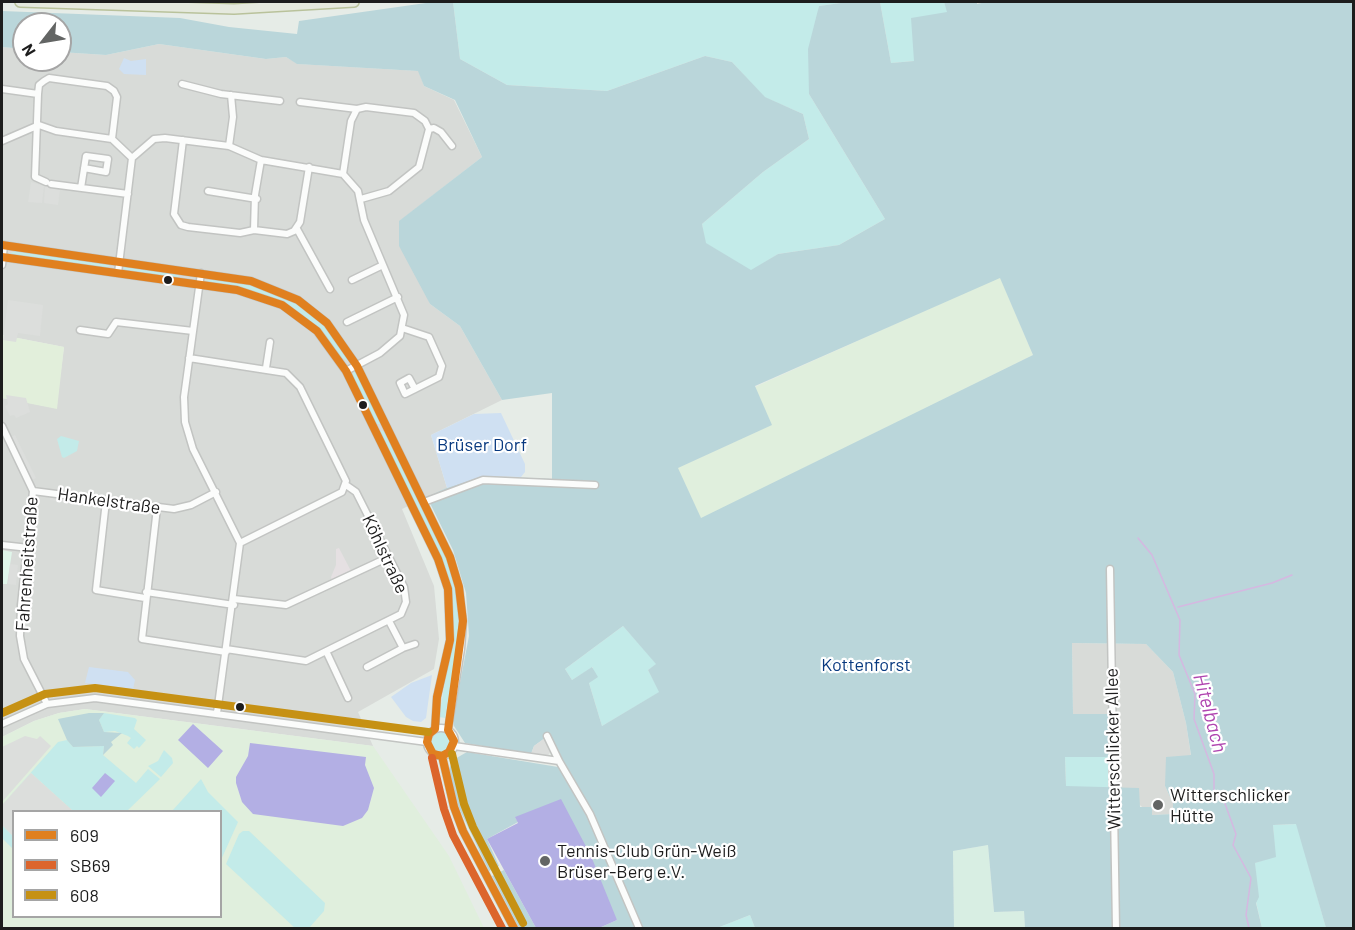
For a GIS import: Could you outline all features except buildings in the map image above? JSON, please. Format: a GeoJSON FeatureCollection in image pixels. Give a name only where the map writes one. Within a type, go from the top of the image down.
{"type":"FeatureCollection","features":[{"type":"Feature","properties":{"kind":"highway"},"geometry":{"type":"LineString","coordinates":[[20,2],[234,9],[354,2]]}},
{"type":"Feature","properties":{"kind":"street"},"geometry":{"type":"LineString","coordinates":[[112,139],[117,97],[114,91],[107,86],[49,78],[39,85],[35,177],[49,183],[128,194]]}},
{"type":"Feature","properties":{"kind":"street"},"geometry":{"type":"LineString","coordinates":[[182,84],[231,95],[280,100]]}},
{"type":"Feature","properties":{"kind":"street"},"geometry":{"type":"LineString","coordinates":[[2,89],[38,94]]}},
{"type":"Feature","properties":{"kind":"street"},"geometry":{"type":"LineString","coordinates":[[229,146],[233,117],[231,95]]}},
{"type":"Feature","properties":{"kind":"street"},"geometry":{"type":"LineString","coordinates":[[300,102],[357,110],[366,107],[414,113],[425,121],[429,129],[419,167],[389,191],[361,200]]}},
{"type":"Feature","properties":{"kind":"street"},"geometry":{"type":"LineString","coordinates":[[343,174],[351,121],[357,110]]}},
{"type":"Feature","properties":{"kind":"street"},"geometry":{"type":"LineString","coordinates":[[2,141],[39,125],[56,131],[112,139],[132,158]]}},
{"type":"Feature","properties":{"kind":"street"},"geometry":{"type":"LineString","coordinates":[[429,129],[434,128],[441,132],[452,146]]}},
{"type":"Feature","properties":{"kind":"street"},"geometry":{"type":"LineString","coordinates":[[118,273],[132,158],[154,139],[229,146],[261,160],[343,174],[355,186],[361,200],[364,220],[404,315],[400,336],[390,346],[346,371]]}},
{"type":"Feature","properties":{"kind":"street"},"geometry":{"type":"LineString","coordinates":[[183,140],[174,207],[178,222],[188,227],[240,233],[254,230],[287,234],[297,229]]}},
{"type":"Feature","properties":{"kind":"street"},"geometry":{"type":"LineString","coordinates":[[254,230],[257,199],[255,195],[261,160]]}},
{"type":"Feature","properties":{"kind":"street"},"geometry":{"type":"LineString","coordinates":[[309,167],[297,229],[330,289]]}},
{"type":"Feature","properties":{"kind":"street"},"geometry":{"type":"LineString","coordinates":[[81,188],[84,168]]}},
{"type":"Feature","properties":{"kind":"street"},"geometry":{"type":"LineString","coordinates":[[208,192],[257,199]]}},
{"type":"Feature","properties":{"kind":"street"},"geometry":{"type":"LineString","coordinates":[[435,729],[437,697],[450,640],[447,589],[438,559],[346,371],[317,331],[290,310],[250,293],[118,273],[2,259],[3,245],[251,280],[298,300],[327,323],[357,366],[450,557],[459,587],[463,621],[462,639],[448,730]]}},
{"type":"Feature","properties":{"kind":"street"},"geometry":{"type":"LineString","coordinates":[[352,280],[383,265]]}},
{"type":"Feature","properties":{"kind":"street"},"geometry":{"type":"LineString","coordinates":[[201,273],[184,397],[184,422],[190,443],[240,543],[234,602],[217,713]]}},
{"type":"Feature","properties":{"kind":"street"},"geometry":{"type":"LineString","coordinates":[[347,322],[398,297]]}},
{"type":"Feature","properties":{"kind":"street"},"geometry":{"type":"LineString","coordinates":[[80,330],[108,334],[116,322],[193,332]]}},
{"type":"Feature","properties":{"kind":"street"},"geometry":{"type":"LineString","coordinates":[[402,328],[429,337],[442,366],[439,376],[415,389]]}},
{"type":"Feature","properties":{"kind":"street"},"geometry":{"type":"LineString","coordinates":[[266,368],[270,342]]}},
{"type":"Feature","properties":{"kind":"street","name":"Köhlstraße"},"geometry":{"type":"LineString","coordinates":[[145,595],[142,639],[306,661],[401,614],[407,596],[356,492],[346,485],[345,477],[300,387],[286,373],[266,368],[189,358]]}},
{"type":"Feature","properties":{"kind":"street","name":"Fahrenheitstraße"},"geometry":{"type":"LineString","coordinates":[[2,426],[33,491],[20,636],[24,659],[46,704]]}},
{"type":"Feature","properties":{"kind":"street"},"geometry":{"type":"LineString","coordinates":[[424,502],[483,480],[595,485]]}},
{"type":"Feature","properties":{"kind":"street"},"geometry":{"type":"LineString","coordinates":[[240,543],[342,492],[346,485]]}},
{"type":"Feature","properties":{"kind":"street","name":"Hankelstraße"},"geometry":{"type":"LineString","coordinates":[[33,491],[174,509],[191,505],[216,492]]}},
{"type":"Feature","properties":{"kind":"street"},"geometry":{"type":"LineString","coordinates":[[106,501],[96,590],[286,605],[389,557]]}},
{"type":"Feature","properties":{"kind":"street"},"geometry":{"type":"LineString","coordinates":[[145,595],[157,508]]}},
{"type":"Feature","properties":{"kind":"street"},"geometry":{"type":"LineString","coordinates":[[2,545],[29,548]]}},
{"type":"Feature","properties":{"kind":"street","name":"Witterschlicker Allee"},"geometry":{"type":"LineString","coordinates":[[1110,569],[1116,928]]}},
{"type":"Feature","properties":{"kind":"street","name":"Köhlstraße"},"geometry":{"type":"LineString","coordinates":[[389,621],[403,648]]}},
{"type":"Feature","properties":{"kind":"street"},"geometry":{"type":"LineString","coordinates":[[367,667],[415,644]]}},
{"type":"Feature","properties":{"kind":"street"},"geometry":{"type":"LineString","coordinates":[[327,652],[348,698]]}},
{"type":"Feature","properties":{"kind":"street"},"geometry":{"type":"LineString","coordinates":[[2,724],[46,704],[95,698],[426,742]]}},
{"type":"Feature","properties":{"kind":"street"},"geometry":{"type":"LineString","coordinates":[[435,729],[448,730],[454,737],[454,746],[450,752],[442,756],[433,754],[426,742],[429,734],[435,729]]}},
{"type":"Feature","properties":{"kind":"street"},"geometry":{"type":"LineString","coordinates":[[547,736],[590,814],[639,928]]}},
{"type":"Feature","properties":{"kind":"street"},"geometry":{"type":"LineString","coordinates":[[454,746],[559,761]]}},
{"type":"Feature","properties":{"kind":"street"},"geometry":{"type":"LineString","coordinates":[[442,756],[454,807],[463,831],[514,928]]}},
{"type":"Feature","properties":{"kind":"shaded area"},"geometry":{"type":"Polygon","coordinates":[[[453,2],[848,2],[819,6],[809,94],[885,219],[839,245],[778,254],[751,271],[705,243],[702,224],[763,172],[809,139],[803,114],[764,97],[732,62],[705,56],[607,91],[507,85],[460,59],[453,2]]]}},
{"type":"Feature","properties":{"kind":"shaded area"},"geometry":{"type":"Polygon","coordinates":[[[880,2],[944,2],[948,12],[914,61],[891,63],[880,2]]]}},
{"type":"Feature","properties":{"kind":"shaded area"},"geometry":{"type":"Polygon","coordinates":[[[159,44],[266,59],[286,57],[298,64],[419,71],[424,86],[454,100],[482,157],[400,221],[430,304],[460,326],[502,400],[431,435],[447,488],[402,509],[434,586],[439,639],[434,669],[358,712],[373,746],[85,709],[59,713],[34,721],[2,737],[2,398],[56,408],[64,347],[2,335],[2,47],[12,48],[12,72],[72,72],[72,53],[106,55],[159,44]]]}},
{"type":"Feature","properties":{"kind":"shaded area"},"geometry":{"type":"Polygon","coordinates":[[[31,182],[44,186],[42,203],[28,202],[31,182]]]}},
{"type":"Feature","properties":{"kind":"shaded area"},"geometry":{"type":"Polygon","coordinates":[[[45,186],[60,190],[58,205],[44,203],[45,186]]]}},
{"type":"Feature","properties":{"kind":"shaded area"},"geometry":{"type":"Polygon","coordinates":[[[18,250],[113,264],[105,268],[8,254],[18,250]]]}},
{"type":"Feature","properties":{"kind":"shaded area"},"geometry":{"type":"Polygon","coordinates":[[[125,265],[179,273],[178,279],[127,271],[122,267],[125,265]]]}},
{"type":"Feature","properties":{"kind":"shaded area"},"geometry":{"type":"Polygon","coordinates":[[[1000,277],[1033,355],[701,519],[677,468],[771,425],[755,387],[1000,277]]]}},
{"type":"Feature","properties":{"kind":"shaded area"},"geometry":{"type":"Polygon","coordinates":[[[216,278],[253,284],[286,297],[304,308],[334,336],[351,363],[341,357],[320,329],[295,309],[253,291],[204,281],[216,278]]]}},
{"type":"Feature","properties":{"kind":"shaded area"},"geometry":{"type":"Polygon","coordinates":[[[8,300],[43,305],[40,336],[18,333],[16,342],[3,340],[8,300]]]}},
{"type":"Feature","properties":{"kind":"shaded area"},"geometry":{"type":"Polygon","coordinates":[[[2,335],[64,347],[57,409],[2,398],[2,335]]]}},
{"type":"Feature","properties":{"kind":"shaded area"},"geometry":{"type":"Polygon","coordinates":[[[353,371],[356,371],[382,424],[375,424],[353,380],[353,371]]]}},
{"type":"Feature","properties":{"kind":"shaded area"},"geometry":{"type":"Polygon","coordinates":[[[6,395],[26,398],[30,412],[16,418],[14,415],[10,416],[5,406],[8,404],[6,395]]]}},
{"type":"Feature","properties":{"kind":"shaded area"},"geometry":{"type":"Polygon","coordinates":[[[379,430],[386,432],[445,552],[457,592],[459,639],[445,718],[439,717],[453,634],[449,584],[436,546],[379,430]]]}},
{"type":"Feature","properties":{"kind":"shaded area"},"geometry":{"type":"Polygon","coordinates":[[[15,435],[36,478],[32,480],[11,437],[15,435]]]}},
{"type":"Feature","properties":{"kind":"shaded area"},"geometry":{"type":"Polygon","coordinates":[[[61,436],[79,441],[77,451],[64,458],[57,439],[61,436]]]}},
{"type":"Feature","properties":{"kind":"shaded area"},"geometry":{"type":"Polygon","coordinates":[[[50,495],[95,501],[94,506],[50,500],[50,495]]]}},
{"type":"Feature","properties":{"kind":"shaded area"},"geometry":{"type":"Polygon","coordinates":[[[339,548],[352,573],[333,583],[331,577],[336,565],[336,549],[339,548]]]}},
{"type":"Feature","properties":{"kind":"shaded area"},"geometry":{"type":"Polygon","coordinates":[[[2,550],[12,552],[7,584],[2,584],[2,550]]]}},
{"type":"Feature","properties":{"kind":"shaded area"},"geometry":{"type":"Polygon","coordinates":[[[10,564],[18,565],[16,585],[8,584],[10,564]]]}},
{"type":"Feature","properties":{"kind":"shaded area"},"geometry":{"type":"Polygon","coordinates":[[[623,626],[657,664],[648,670],[660,692],[602,726],[589,683],[593,667],[572,680],[565,669],[623,626]]]}},
{"type":"Feature","properties":{"kind":"shaded area"},"geometry":{"type":"Polygon","coordinates":[[[1072,643],[1146,644],[1173,672],[1186,723],[1191,756],[1165,786],[1173,803],[1173,814],[1152,815],[1119,788],[1108,788],[1108,714],[1073,714],[1072,643]]]}},
{"type":"Feature","properties":{"kind":"shaded area"},"geometry":{"type":"Polygon","coordinates":[[[85,709],[373,746],[449,856],[484,928],[2,928],[2,737],[34,721],[59,713],[85,709]]]}},
{"type":"Feature","properties":{"kind":"shaded area"},"geometry":{"type":"Polygon","coordinates":[[[104,713],[135,718],[137,720],[134,729],[146,740],[139,748],[137,746],[134,749],[127,743],[131,738],[128,736],[115,731],[104,732],[99,720],[104,713]]]}},
{"type":"Feature","properties":{"kind":"shaded area"},"geometry":{"type":"Polygon","coordinates":[[[193,724],[223,751],[208,768],[178,740],[193,724]]]}},
{"type":"Feature","properties":{"kind":"shaded area"},"geometry":{"type":"Polygon","coordinates":[[[441,732],[448,735],[451,742],[448,749],[441,752],[434,749],[431,742],[434,735],[441,732]]]}},
{"type":"Feature","properties":{"kind":"shaded area"},"geometry":{"type":"Polygon","coordinates":[[[25,736],[37,739],[40,736],[51,746],[2,802],[2,747],[25,736]]]}},
{"type":"Feature","properties":{"kind":"shaded area"},"geometry":{"type":"Polygon","coordinates":[[[546,737],[551,751],[547,757],[531,754],[534,746],[546,737]]]}},
{"type":"Feature","properties":{"kind":"shaded area"},"geometry":{"type":"Polygon","coordinates":[[[67,740],[73,747],[104,746],[103,755],[136,783],[148,769],[160,779],[128,810],[72,810],[31,773],[2,805],[58,742],[67,740]]]}},
{"type":"Feature","properties":{"kind":"shaded area"},"geometry":{"type":"Polygon","coordinates":[[[250,743],[366,757],[365,765],[374,788],[368,810],[362,818],[343,826],[253,814],[242,802],[236,783],[236,777],[248,756],[250,743]]]}},
{"type":"Feature","properties":{"kind":"shaded area"},"geometry":{"type":"Polygon","coordinates":[[[164,750],[172,758],[173,763],[161,777],[148,766],[158,761],[164,750]]]}},
{"type":"Feature","properties":{"kind":"shaded area"},"geometry":{"type":"Polygon","coordinates":[[[1065,757],[1108,757],[1108,788],[1066,787],[1065,757]]]}},
{"type":"Feature","properties":{"kind":"shaded area"},"geometry":{"type":"Polygon","coordinates":[[[31,773],[72,810],[12,810],[12,835],[2,825],[2,805],[31,773]]]}},
{"type":"Feature","properties":{"kind":"shaded area"},"geometry":{"type":"Polygon","coordinates":[[[105,773],[115,781],[101,797],[92,788],[105,773]]]}},
{"type":"Feature","properties":{"kind":"shaded area"},"geometry":{"type":"Polygon","coordinates":[[[201,779],[208,792],[238,822],[222,858],[222,810],[173,810],[201,779]]]}},
{"type":"Feature","properties":{"kind":"shaded area","name":"Tennis-Club Grün-Weiß Brüser-Berg e.V."},"geometry":{"type":"Polygon","coordinates":[[[561,799],[591,856],[617,920],[599,928],[536,928],[487,839],[518,823],[515,817],[561,799]]]}},
{"type":"Feature","properties":{"kind":"shaded area"},"geometry":{"type":"Polygon","coordinates":[[[1297,824],[1326,928],[1262,928],[1256,902],[1255,863],[1275,856],[1273,825],[1297,824]]]}},
{"type":"Feature","properties":{"kind":"shaded area"},"geometry":{"type":"Polygon","coordinates":[[[2,825],[12,835],[12,848],[2,838],[2,825]]]}},
{"type":"Feature","properties":{"kind":"shaded area"},"geometry":{"type":"Polygon","coordinates":[[[249,831],[325,903],[324,911],[309,928],[295,928],[226,864],[239,834],[249,831]]]}},
{"type":"Feature","properties":{"kind":"shaded area"},"geometry":{"type":"Polygon","coordinates":[[[988,845],[994,912],[1024,911],[1025,928],[954,928],[953,851],[988,845]]]}},
{"type":"Feature","properties":{"kind":"shaded area"},"geometry":{"type":"Polygon","coordinates":[[[750,915],[755,928],[717,928],[750,915]]]}},
{"type":"Feature","properties":{"kind":"green space","name":"Kottenforst"},"geometry":{"type":"Polygon","coordinates":[[[433,2],[453,2],[460,59],[507,85],[607,91],[705,56],[732,62],[765,97],[803,114],[809,139],[763,172],[702,224],[706,243],[751,270],[778,254],[839,245],[885,219],[809,94],[808,49],[819,6],[848,2],[880,2],[891,63],[914,61],[911,18],[947,12],[944,2],[977,2],[977,4],[986,2],[1353,2],[1353,928],[1326,928],[1296,824],[1273,825],[1276,857],[1255,863],[1259,897],[1256,903],[1262,928],[1025,928],[1024,911],[994,912],[988,845],[953,851],[954,928],[755,928],[750,915],[717,928],[599,928],[617,920],[515,817],[518,822],[487,839],[499,866],[489,871],[458,806],[449,769],[453,760],[467,752],[558,767],[563,764],[548,736],[534,746],[531,754],[465,743],[454,726],[453,719],[469,636],[466,593],[453,550],[427,497],[457,483],[484,476],[552,479],[552,393],[502,400],[460,326],[430,304],[399,246],[399,221],[482,157],[455,100],[424,86],[418,71],[297,64],[286,57],[266,59],[159,44],[106,55],[72,53],[72,14],[180,18],[229,27],[297,34],[299,21],[433,2]],[[1000,278],[755,386],[772,425],[678,468],[701,518],[1033,355],[1000,278]],[[623,626],[565,669],[572,680],[592,667],[598,677],[589,683],[602,726],[659,692],[648,670],[656,664],[623,626]],[[1072,643],[1073,714],[1108,714],[1108,757],[1065,757],[1066,786],[1139,788],[1140,807],[1152,807],[1152,815],[1173,814],[1173,803],[1165,786],[1166,757],[1191,755],[1186,723],[1173,672],[1146,644],[1072,643]]]}},
{"type":"Feature","properties":{"kind":"green space","name":"Kottenforst"},"geometry":{"type":"Polygon","coordinates":[[[2,11],[27,12],[12,12],[12,48],[2,47],[2,11]]]}},
{"type":"Feature","properties":{"kind":"green space"},"geometry":{"type":"Polygon","coordinates":[[[124,58],[131,61],[146,59],[146,75],[124,74],[119,69],[124,58]]]}},
{"type":"Feature","properties":{"kind":"green space","name":"Brüser Dorf"},"geometry":{"type":"Polygon","coordinates":[[[501,413],[525,464],[525,472],[521,477],[484,476],[447,488],[431,435],[474,414],[501,413]]]}},
{"type":"Feature","properties":{"kind":"green space"},"geometry":{"type":"Polygon","coordinates":[[[89,667],[128,672],[135,680],[133,689],[85,683],[89,667]]]}},
{"type":"Feature","properties":{"kind":"green space"},"geometry":{"type":"Polygon","coordinates":[[[432,675],[426,718],[421,722],[413,721],[406,717],[391,697],[411,683],[432,675]]]}},
{"type":"Feature","properties":{"kind":"green space"},"geometry":{"type":"Polygon","coordinates":[[[89,713],[104,713],[99,720],[104,732],[122,733],[111,742],[113,745],[103,755],[104,746],[73,747],[67,740],[58,719],[89,713]]]}},
{"type":"Feature","properties":{"kind":"green space"},"geometry":{"type":"Polygon","coordinates":[[[504,870],[536,928],[519,928],[492,876],[504,870]]]}},
{"type":"Feature","properties":{"kind":"waterway","name":"Hitelbach"},"geometry":{"type":"LineString","coordinates":[[1138,538],[1152,555],[1180,620],[1179,655],[1195,694],[1194,719],[1214,774],[1214,792],[1224,801],[1236,834],[1233,845],[1251,878],[1246,915],[1249,928]]}},
{"type":"Feature","properties":{"kind":"waterway"},"geometry":{"type":"LineString","coordinates":[[1178,607],[1272,583],[1292,575]]}},
{"type":"Feature","properties":{"kind":"transit line","name":"609"},"geometry":{"type":"LineString","coordinates":[[2,245],[251,281],[298,300],[327,323],[357,366],[450,557],[459,587],[463,621],[448,730],[454,741],[449,752],[442,756],[433,754],[427,742],[429,734],[435,729],[437,697],[450,640],[448,589],[438,559],[346,371],[317,331],[282,305],[237,290],[2,257]]}},
{"type":"Feature","properties":{"kind":"transit line","name":"608"},"geometry":{"type":"LineString","coordinates":[[2,713],[45,694],[95,688],[428,732]]}},
{"type":"Feature","properties":{"kind":"transit line","name":"608"},"geometry":{"type":"LineString","coordinates":[[452,754],[464,804],[473,827],[523,923]]}},
{"type":"Feature","properties":{"kind":"transit line","name":"609"},"geometry":{"type":"LineString","coordinates":[[442,756],[454,807],[463,831],[514,928]]}},
{"type":"Feature","properties":{"kind":"transit line","name":"SB69"},"geometry":{"type":"LineString","coordinates":[[432,758],[444,809],[453,835],[502,928]]}},
{"type":"Feature","properties":{"kind":"place","name":"Witterschlicker Hütte"},"geometry":{"type":"Point","coordinates":[1158,805]}},
{"type":"Feature","properties":{"kind":"place","name":"Tennis-Club Grün-Weiß Brüser-Berg e.V."},"geometry":{"type":"Point","coordinates":[545,861]}}]}
